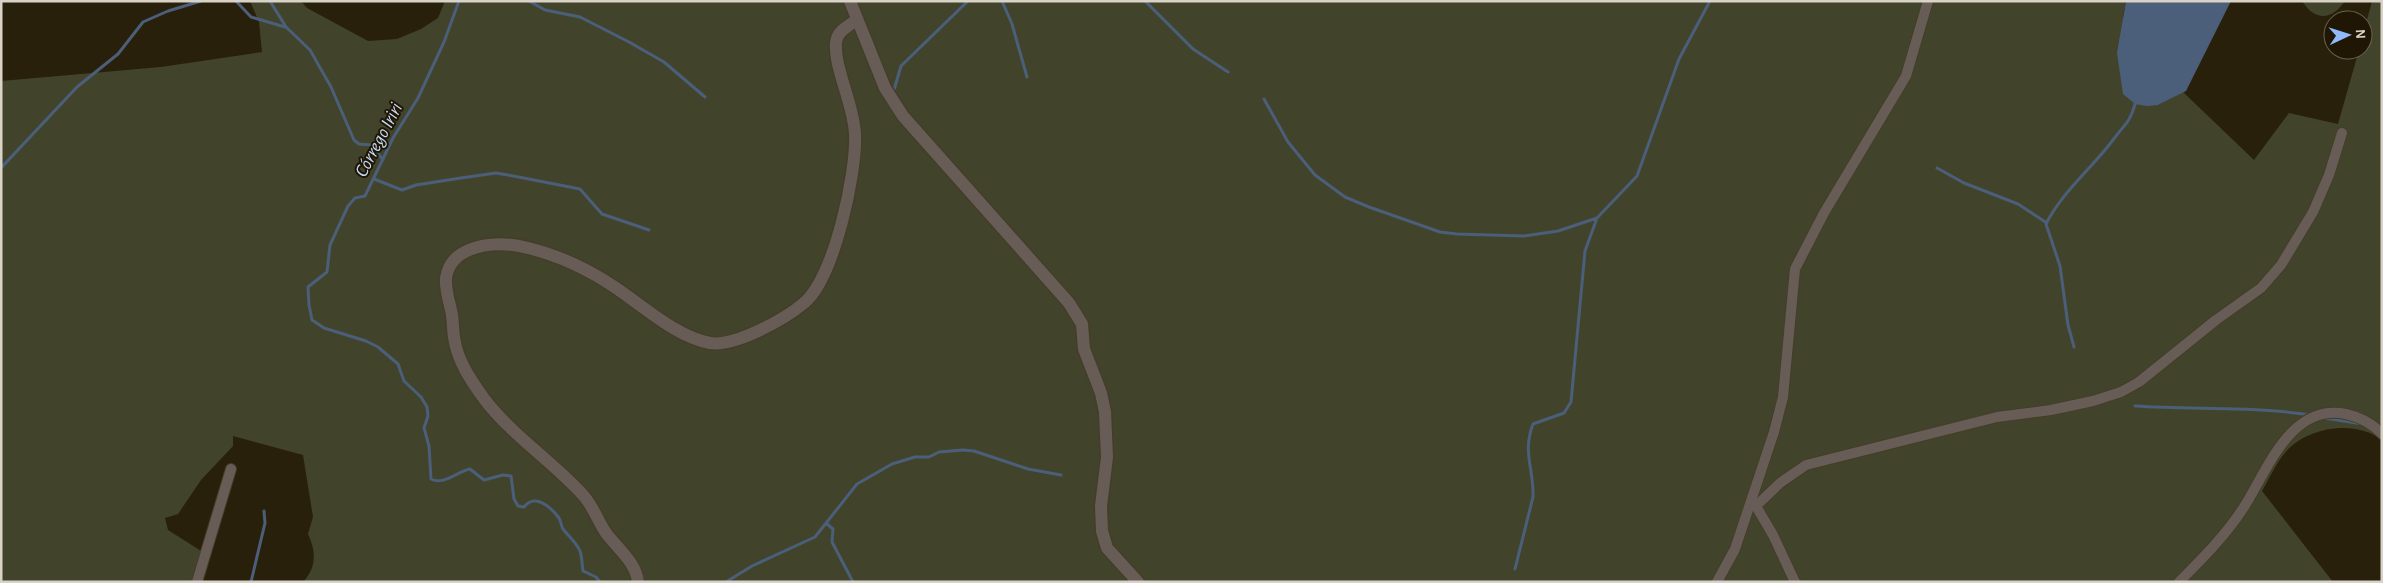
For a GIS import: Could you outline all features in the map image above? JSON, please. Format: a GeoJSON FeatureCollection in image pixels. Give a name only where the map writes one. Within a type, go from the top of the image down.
{"type":"FeatureCollection","features":[{"type":"Feature","properties":{"kind":"street"},"geometry":{"type":"LineString","coordinates":[[850,1],[885,88],[903,116],[1069,303],[1082,324],[1084,349],[1101,393],[1105,412],[1107,457],[1101,506],[1102,531],[1107,548],[1138,582]]}},
{"type":"Feature","properties":{"kind":"street"},"geometry":{"type":"LineString","coordinates":[[1717,582],[1735,549],[1754,502],[1783,397],[1795,269],[1824,213],[1906,76],[1928,1]]}},
{"type":"Feature","properties":{"kind":"street"},"geometry":{"type":"LineString","coordinates":[[638,582],[637,572],[605,532],[583,495],[489,405],[474,384],[456,346],[453,319],[446,288],[446,275],[450,264],[464,252],[493,244],[513,244],[557,255],[576,263],[615,287],[659,318],[700,340],[714,344],[726,343],[740,338],[793,312],[807,301],[816,290],[828,262],[849,194],[855,133],[850,98],[841,72],[836,44],[842,30],[857,20]]}},
{"type":"Feature","properties":{"kind":"street"},"geometry":{"type":"LineString","coordinates":[[1754,502],[1806,465],[1997,416],[2051,410],[2093,400],[2121,392],[2139,382],[2216,320],[2261,288],[2281,265],[2313,212],[2329,175],[2342,133]]}},
{"type":"Feature","properties":{"kind":"street"},"geometry":{"type":"LineString","coordinates":[[2179,582],[2214,546],[2243,508],[2269,463],[2290,434],[2301,424],[2314,417],[2336,412],[2359,417],[2382,434]]}},
{"type":"Feature","properties":{"kind":"street"},"geometry":{"type":"LineString","coordinates":[[197,582],[231,469]]}},
{"type":"Feature","properties":{"kind":"street"},"geometry":{"type":"LineString","coordinates":[[1754,502],[1774,535],[1795,582]]}},
{"type":"Feature","properties":{"kind":"green space"},"geometry":{"type":"Polygon","coordinates":[[[250,1],[301,1],[307,8],[368,41],[397,39],[421,29],[438,18],[445,1],[2126,1],[2123,16],[2158,105],[2183,92],[2254,160],[2289,113],[2338,124],[2356,60],[2373,60],[2373,10],[2370,10],[2372,1],[2382,1],[2382,440],[2371,433],[2345,428],[2317,432],[2304,437],[2284,454],[2262,491],[2333,582],[303,582],[311,571],[314,553],[308,534],[313,517],[303,455],[233,436],[233,446],[201,480],[178,514],[165,518],[168,530],[209,556],[200,582],[1,582],[1,81],[161,67],[262,52],[259,22],[250,1]]]}},
{"type":"Feature","properties":{"kind":"green space"},"geometry":{"type":"Polygon","coordinates":[[[2302,1],[2345,1],[2337,10],[2323,10],[2323,16],[2307,8],[2302,1]]]}},
{"type":"Feature","properties":{"kind":"water"},"geometry":{"type":"Polygon","coordinates":[[[2126,1],[2231,1],[2186,91],[2158,105],[2135,104],[2123,94],[2117,53],[2126,1]]]}},
{"type":"Feature","properties":{"kind":"waterway"},"geometry":{"type":"LineString","coordinates":[[1,168],[77,87],[118,54],[143,22],[168,11],[201,1]]}},
{"type":"Feature","properties":{"kind":"waterway"},"geometry":{"type":"LineString","coordinates":[[236,1],[251,17],[285,27]]}},
{"type":"Feature","properties":{"kind":"waterway"},"geometry":{"type":"LineString","coordinates":[[270,1],[286,27],[310,50],[331,87],[354,140],[359,144],[371,145],[383,160]]}},
{"type":"Feature","properties":{"kind":"waterway","name":"Córrego Iriri"},"geometry":{"type":"LineString","coordinates":[[459,1],[444,42],[418,98],[393,138],[365,196],[355,198],[348,206],[330,245],[327,272],[308,287],[312,320],[324,328],[366,341],[378,347],[398,364],[404,381],[421,397],[427,407],[428,416],[424,428],[429,446],[431,479],[440,481],[470,469],[484,480],[503,475],[511,476],[514,499],[518,506],[524,507],[528,503],[538,501],[552,510],[559,518],[563,529],[580,551],[583,571],[596,577],[600,582]]}},
{"type":"Feature","properties":{"kind":"waterway"},"geometry":{"type":"LineString","coordinates":[[529,1],[545,10],[580,17],[629,42],[664,62],[705,97]]}},
{"type":"Feature","properties":{"kind":"waterway"},"geometry":{"type":"LineString","coordinates":[[894,90],[901,66],[968,1]]}},
{"type":"Feature","properties":{"kind":"waterway"},"geometry":{"type":"LineString","coordinates":[[1002,1],[1012,24],[1027,77]]}},
{"type":"Feature","properties":{"kind":"waterway"},"geometry":{"type":"LineString","coordinates":[[1145,1],[1193,49],[1228,72]]}},
{"type":"Feature","properties":{"kind":"waterway"},"geometry":{"type":"LineString","coordinates":[[1515,569],[1533,497],[1528,452],[1533,424],[1564,413],[1571,402],[1585,251],[1597,218],[1637,176],[1679,59],[1710,1]]}},
{"type":"Feature","properties":{"kind":"waterway"},"geometry":{"type":"LineString","coordinates":[[1264,99],[1288,142],[1315,175],[1345,197],[1369,207],[1440,232],[1457,234],[1524,236],[1558,231],[1597,218]]}},
{"type":"Feature","properties":{"kind":"waterway"},"geometry":{"type":"LineString","coordinates":[[2074,347],[2068,325],[2060,266],[2046,224],[2060,201],[2127,123],[2136,101]]}},
{"type":"Feature","properties":{"kind":"waterway"},"geometry":{"type":"LineString","coordinates":[[1937,168],[1964,183],[2018,204],[2047,223]]}},
{"type":"Feature","properties":{"kind":"waterway"},"geometry":{"type":"LineString","coordinates":[[374,179],[402,190],[416,185],[496,173],[508,175],[580,189],[602,214],[649,230]]}},
{"type":"Feature","properties":{"kind":"waterway"},"geometry":{"type":"LineString","coordinates":[[2135,406],[2267,410],[2311,415]]}},
{"type":"Feature","properties":{"kind":"waterway"},"geometry":{"type":"LineString","coordinates":[[2324,418],[2363,424]]}},
{"type":"Feature","properties":{"kind":"waterway"},"geometry":{"type":"LineString","coordinates":[[726,582],[752,566],[815,537],[857,484],[892,464],[915,457],[929,457],[939,452],[963,450],[974,451],[1028,469],[1061,475]]}},
{"type":"Feature","properties":{"kind":"waterway"},"geometry":{"type":"LineString","coordinates":[[251,582],[265,523],[264,511]]}},
{"type":"Feature","properties":{"kind":"waterway"},"geometry":{"type":"LineString","coordinates":[[826,523],[833,529],[832,542],[853,582]]}}]}
